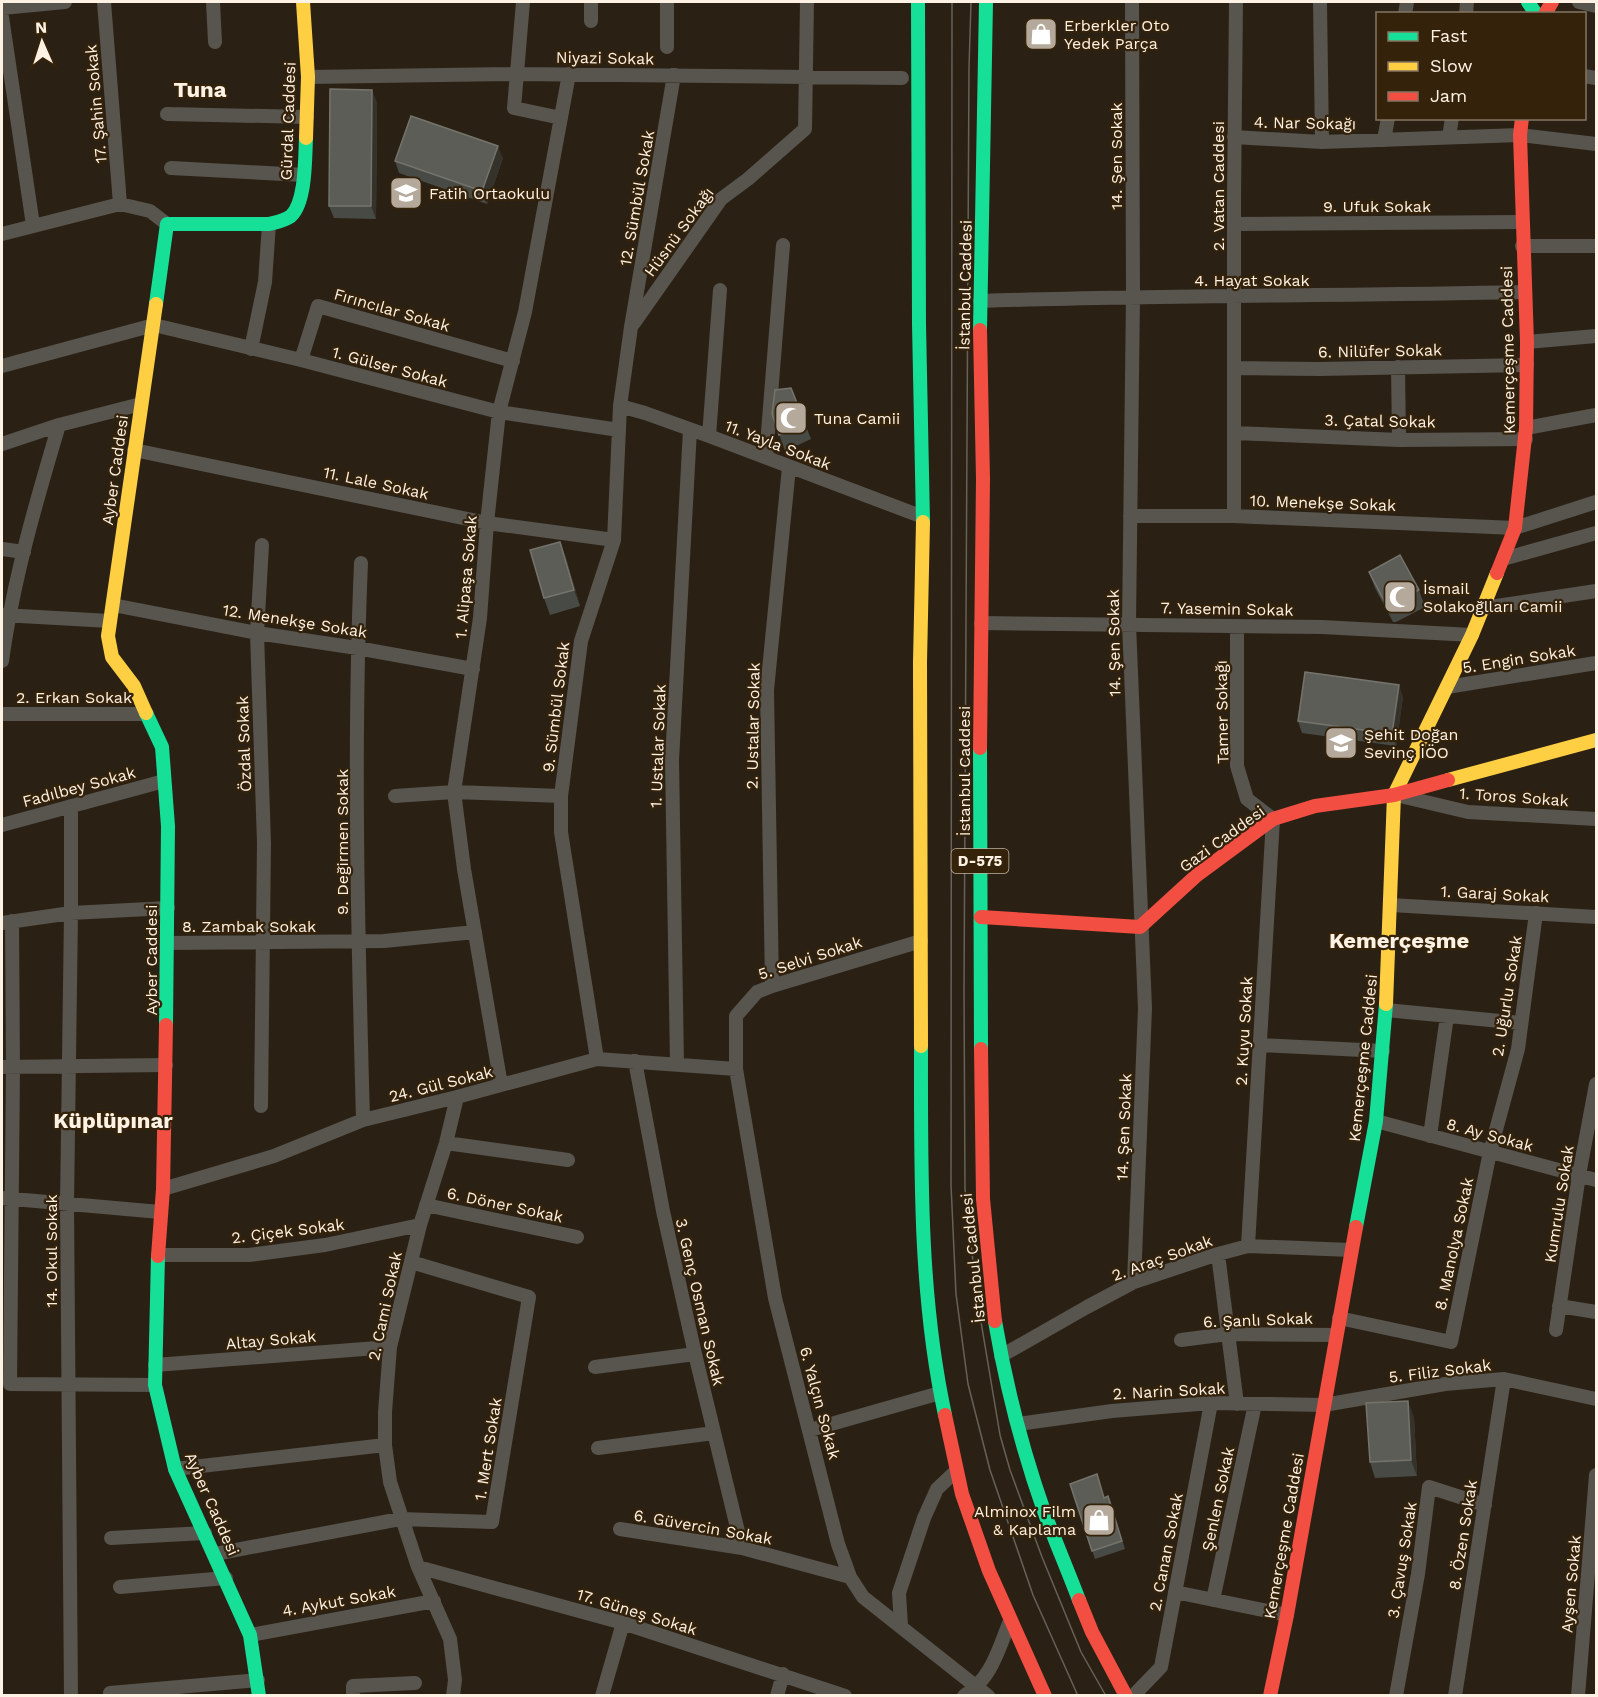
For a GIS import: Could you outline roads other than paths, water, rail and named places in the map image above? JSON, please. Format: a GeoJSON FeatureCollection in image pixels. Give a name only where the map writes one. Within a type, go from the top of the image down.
{"type":"FeatureCollection","features":[{"type":"Feature","properties":{"kind":"main road","name":"Gürdal Caddesi"},"geometry":{"type":"LineString","coordinates":[[167,224],[269,224],[292,215],[298,206],[304,175],[308,77],[303,2]]}},
{"type":"Feature","properties":{"kind":"main road"},"geometry":{"type":"LineString","coordinates":[[918,2],[923,517],[920,662],[923,1226],[928,1310],[940,1393],[956,1471],[977,1540],[1010,1620],[1045,1695]]}},
{"type":"Feature","properties":{"kind":"main road","name":"İstanbul Caddesi"},"geometry":{"type":"LineString","coordinates":[[986,2],[980,301],[983,479],[982,1199],[1000,1356],[1018,1424],[1045,1513],[1088,1622],[1126,1695]]}},
{"type":"Feature","properties":{"kind":"main road","name":"Kemerçeşme Caddesi"},"geometry":{"type":"LineString","coordinates":[[1270,1695],[1287,1615],[1323,1405],[1376,1121],[1386,1010],[1394,795],[1472,635],[1515,528],[1526,433],[1527,342],[1521,222],[1522,120]]}},
{"type":"Feature","properties":{"kind":"main road","name":"Ayber Caddesi"},"geometry":{"type":"LineString","coordinates":[[167,224],[108,636],[112,657],[134,686],[162,747],[168,826],[166,1065],[155,1385],[175,1469],[250,1635],[260,1695]]}},
{"type":"Feature","properties":{"kind":"main road","name":"Gazi Caddesi"},"geometry":{"type":"LineString","coordinates":[[1140,927],[1197,875],[1273,819],[1314,806],[1394,795],[1596,740]]}},
{"type":"Feature","properties":{"kind":"main road"},"geometry":{"type":"LineString","coordinates":[[981,917],[1140,927]]}},
{"type":"Feature","properties":{"kind":"street"},"geometry":{"type":"LineString","coordinates":[[2,8],[65,2]]}},
{"type":"Feature","properties":{"kind":"street","name":"17. Şahin Sokak"},"geometry":{"type":"LineString","coordinates":[[104,2],[120,204]]}},
{"type":"Feature","properties":{"kind":"street"},"geometry":{"type":"LineString","coordinates":[[213,2],[215,42]]}},
{"type":"Feature","properties":{"kind":"street"},"geometry":{"type":"LineString","coordinates":[[523,2],[514,108],[561,118]]}},
{"type":"Feature","properties":{"kind":"street"},"geometry":{"type":"LineString","coordinates":[[591,2],[591,21]]}},
{"type":"Feature","properties":{"kind":"street"},"geometry":{"type":"LineString","coordinates":[[667,2],[667,47]]}},
{"type":"Feature","properties":{"kind":"street","name":"Hüsnü Sokağı"},"geometry":{"type":"LineString","coordinates":[[631,327],[721,199],[748,179],[805,129],[807,2]]}},
{"type":"Feature","properties":{"kind":"street","name":"14. Şen Sokak"},"geometry":{"type":"LineString","coordinates":[[1132,2],[1133,296],[1129,624],[1145,1008],[1134,1282]]}},
{"type":"Feature","properties":{"kind":"street","name":"2. Vatan Caddesi"},"geometry":{"type":"LineString","coordinates":[[1234,516],[1236,2]]}},
{"type":"Feature","properties":{"kind":"street"},"geometry":{"type":"LineString","coordinates":[[1320,2],[1322,142]]}},
{"type":"Feature","properties":{"kind":"street"},"geometry":{"type":"LineString","coordinates":[[1579,2],[1596,6]]}},
{"type":"Feature","properties":{"kind":"street"},"geometry":{"type":"LineString","coordinates":[[2,17],[33,225]]}},
{"type":"Feature","properties":{"kind":"street","name":"Niyazi Sokak"},"geometry":{"type":"LineString","coordinates":[[308,77],[569,74],[902,78]]}},
{"type":"Feature","properties":{"kind":"street","name":"1. Alipaşa Sokak"},"geometry":{"type":"LineString","coordinates":[[501,1085],[464,869],[454,792],[480,618],[499,412],[525,312],[569,74]]}},
{"type":"Feature","properties":{"kind":"street","name":"12. Sümbül Sokak"},"geometry":{"type":"LineString","coordinates":[[631,327],[674,75]]}},
{"type":"Feature","properties":{"kind":"street"},"geometry":{"type":"LineString","coordinates":[[167,114],[306,117]]}},
{"type":"Feature","properties":{"kind":"street"},"geometry":{"type":"LineString","coordinates":[[1384,140],[1388,120]]}},
{"type":"Feature","properties":{"kind":"street"},"geometry":{"type":"LineString","coordinates":[[1449,137],[1452,120]]}},
{"type":"Feature","properties":{"kind":"street","name":"4. Nar Sokağı"},"geometry":{"type":"LineString","coordinates":[[1234,137],[1322,142],[1520,135],[1596,144]]}},
{"type":"Feature","properties":{"kind":"street"},"geometry":{"type":"LineString","coordinates":[[171,168],[304,175]]}},
{"type":"Feature","properties":{"kind":"street"},"geometry":{"type":"LineString","coordinates":[[2,234],[120,204],[150,211],[167,224]]}},
{"type":"Feature","properties":{"kind":"street","name":"9. Ufuk Sokak"},"geometry":{"type":"LineString","coordinates":[[1234,224],[1521,222]]}},
{"type":"Feature","properties":{"kind":"street"},"geometry":{"type":"LineString","coordinates":[[251,349],[265,282],[269,224]]}},
{"type":"Feature","properties":{"kind":"street"},"geometry":{"type":"LineString","coordinates":[[766,457],[783,245]]}},
{"type":"Feature","properties":{"kind":"street"},"geometry":{"type":"LineString","coordinates":[[1522,246],[1596,246]]}},
{"type":"Feature","properties":{"kind":"street"},"geometry":{"type":"LineString","coordinates":[[710,436],[720,290]]}},
{"type":"Feature","properties":{"kind":"street","name":"4. Hayat Sokak"},"geometry":{"type":"LineString","coordinates":[[980,301],[1133,296],[1234,297],[1524,292]]}},
{"type":"Feature","properties":{"kind":"street","name":"Fırıncılar Sokak"},"geometry":{"type":"LineString","coordinates":[[301,360],[318,306],[513,361]]}},
{"type":"Feature","properties":{"kind":"street"},"geometry":{"type":"LineString","coordinates":[[2,366],[154,325]]}},
{"type":"Feature","properties":{"kind":"street","name":"1. Gülser Sokak"},"geometry":{"type":"LineString","coordinates":[[154,325],[301,360],[499,412],[619,430]]}},
{"type":"Feature","properties":{"kind":"street","name":"9. Sümbül Sokak"},"geometry":{"type":"LineString","coordinates":[[597,1059],[561,832],[561,796],[581,641],[614,540],[620,406],[631,327]]}},
{"type":"Feature","properties":{"kind":"street"},"geometry":{"type":"LineString","coordinates":[[1527,342],[1596,336]]}},
{"type":"Feature","properties":{"kind":"street","name":"6. Nilüfer Sokak"},"geometry":{"type":"LineString","coordinates":[[1234,368],[1319,369],[1527,365]]}},
{"type":"Feature","properties":{"kind":"street"},"geometry":{"type":"LineString","coordinates":[[1398,367],[1399,440]]}},
{"type":"Feature","properties":{"kind":"street"},"geometry":{"type":"LineString","coordinates":[[2,444],[59,425],[141,404]]}},
{"type":"Feature","properties":{"kind":"street","name":"11. Yayla Sokak"},"geometry":{"type":"LineString","coordinates":[[620,406],[710,436],[923,517]]}},
{"type":"Feature","properties":{"kind":"street","name":"3. Çatal Sokak"},"geometry":{"type":"LineString","coordinates":[[1234,433],[1399,440],[1526,433],[1596,415]]}},
{"type":"Feature","properties":{"kind":"street"},"geometry":{"type":"LineString","coordinates":[[2,661],[5,615],[59,425]]}},
{"type":"Feature","properties":{"kind":"street","name":"1. Ustalar Sokak"},"geometry":{"type":"LineString","coordinates":[[677,1064],[672,760],[690,430]]}},
{"type":"Feature","properties":{"kind":"street","name":"11. Lale Sokak"},"geometry":{"type":"LineString","coordinates":[[134,450],[487,523],[614,540]]}},
{"type":"Feature","properties":{"kind":"street","name":"2. Ustalar Sokak"},"geometry":{"type":"LineString","coordinates":[[772,986],[767,690],[789,467]]}},
{"type":"Feature","properties":{"kind":"street"},"geometry":{"type":"LineString","coordinates":[[1515,528],[1596,502]]}},
{"type":"Feature","properties":{"kind":"street","name":"10. Menekşe Sokak"},"geometry":{"type":"LineString","coordinates":[[1130,516],[1234,516],[1515,528]]}},
{"type":"Feature","properties":{"kind":"street"},"geometry":{"type":"LineString","coordinates":[[1503,559],[1596,532]]}},
{"type":"Feature","properties":{"kind":"street","name":"Özdal Sokak"},"geometry":{"type":"LineString","coordinates":[[261,1106],[264,843],[257,633],[262,545]]}},
{"type":"Feature","properties":{"kind":"street"},"geometry":{"type":"LineString","coordinates":[[2,549],[24,552]]}},
{"type":"Feature","properties":{"kind":"street","name":"9. Değirmen Sokak"},"geometry":{"type":"LineString","coordinates":[[361,563],[357,648],[358,942],[363,1120]]}},
{"type":"Feature","properties":{"kind":"street"},"geometry":{"type":"LineString","coordinates":[[1483,609],[1596,591]]}},
{"type":"Feature","properties":{"kind":"street","name":"12. Menekşe Sokak"},"geometry":{"type":"LineString","coordinates":[[112,606],[473,669]]}},
{"type":"Feature","properties":{"kind":"street"},"geometry":{"type":"LineString","coordinates":[[5,615],[110,621]]}},
{"type":"Feature","properties":{"kind":"street","name":"7. Yasemin Sokak"},"geometry":{"type":"LineString","coordinates":[[981,623],[1322,627],[1472,635]]}},
{"type":"Feature","properties":{"kind":"street","name":"Tamer Sokağı"},"geometry":{"type":"LineString","coordinates":[[1238,626],[1237,766],[1246,800],[1273,819]]}},
{"type":"Feature","properties":{"kind":"street","name":"5. Engin Sokak"},"geometry":{"type":"LineString","coordinates":[[1447,687],[1596,663]]}},
{"type":"Feature","properties":{"kind":"street","name":"2. Erkan Sokak"},"geometry":{"type":"LineString","coordinates":[[2,714],[147,714]]}},
{"type":"Feature","properties":{"kind":"street","name":"Fadılbey Sokak"},"geometry":{"type":"LineString","coordinates":[[2,825],[164,781]]}},
{"type":"Feature","properties":{"kind":"street"},"geometry":{"type":"LineString","coordinates":[[395,796],[454,792],[561,796]]}},
{"type":"Feature","properties":{"kind":"street","name":"1. Toros Sokak"},"geometry":{"type":"LineString","coordinates":[[1394,795],[1468,812],[1596,819]]}},
{"type":"Feature","properties":{"kind":"street","name":"14. Okul Sokak"},"geometry":{"type":"LineString","coordinates":[[70,806],[68,1386],[71,1695]]}},
{"type":"Feature","properties":{"kind":"street","name":"2. Kuyu Sokak"},"geometry":{"type":"LineString","coordinates":[[1248,1246],[1273,819]]}},
{"type":"Feature","properties":{"kind":"street","name":"1. Garaj Sokak"},"geometry":{"type":"LineString","coordinates":[[1391,905],[1596,917]]}},
{"type":"Feature","properties":{"kind":"street"},"geometry":{"type":"LineString","coordinates":[[155,1385],[10,1384],[6,1198],[7,922],[71,913],[168,908]]}},
{"type":"Feature","properties":{"kind":"street","name":"2. Uğurlu Sokak"},"geometry":{"type":"LineString","coordinates":[[1490,1152],[1518,1049],[1536,913]]}},
{"type":"Feature","properties":{"kind":"street","name":"8. Zambak Sokak"},"geometry":{"type":"LineString","coordinates":[[167,943],[358,942],[475,932]]}},
{"type":"Feature","properties":{"kind":"street","name":"5. Selvi Sokak"},"geometry":{"type":"LineString","coordinates":[[736,1069],[736,1016],[757,992],[921,941]]}},
{"type":"Feature","properties":{"kind":"street"},"geometry":{"type":"LineString","coordinates":[[1386,1010],[1521,1023]]}},
{"type":"Feature","properties":{"kind":"street"},"geometry":{"type":"LineString","coordinates":[[1430,1136],[1447,1016]]}},
{"type":"Feature","properties":{"kind":"street"},"geometry":{"type":"LineString","coordinates":[[1260,1045],[1383,1051]]}},
{"type":"Feature","properties":{"kind":"street","name":"24. Gül Sokak"},"geometry":{"type":"LineString","coordinates":[[163,1189],[274,1156],[363,1120],[457,1098],[597,1059],[736,1069]]}},
{"type":"Feature","properties":{"kind":"street","name":"3. Genç Osman Sokak"},"geometry":{"type":"LineString","coordinates":[[635,1061],[663,1211],[742,1548]]}},
{"type":"Feature","properties":{"kind":"street"},"geometry":{"type":"LineString","coordinates":[[8,1067],[166,1065]]}},
{"type":"Feature","properties":{"kind":"street","name":"6. Yalçın Sokak"},"geometry":{"type":"LineString","coordinates":[[736,1069],[775,1298],[838,1544],[850,1576],[863,1597],[982,1692]]}},
{"type":"Feature","properties":{"kind":"street","name":"Kumrulu Sokak"},"geometry":{"type":"LineString","coordinates":[[1556,1330],[1579,1175],[1596,1084]]}},
{"type":"Feature","properties":{"kind":"street","name":"2. Cami Sokak"},"geometry":{"type":"LineString","coordinates":[[453,1695],[455,1680],[450,1639],[418,1567],[400,1519],[390,1482],[385,1446],[385,1412],[390,1347],[420,1225],[446,1143],[457,1098]]}},
{"type":"Feature","properties":{"kind":"street","name":"8. Ay Sokak"},"geometry":{"type":"LineString","coordinates":[[1376,1121],[1596,1180]]}},
{"type":"Feature","properties":{"kind":"street"},"geometry":{"type":"LineString","coordinates":[[446,1143],[568,1160]]}},
{"type":"Feature","properties":{"kind":"street","name":"8. Manolya Sokak"},"geometry":{"type":"LineString","coordinates":[[1339,1318],[1451,1342],[1490,1152]]}},
{"type":"Feature","properties":{"kind":"street"},"geometry":{"type":"LineString","coordinates":[[6,1198],[160,1212]]}},
{"type":"Feature","properties":{"kind":"street","name":"6. Döner Sokak"},"geometry":{"type":"LineString","coordinates":[[426,1205],[577,1237]]}},
{"type":"Feature","properties":{"kind":"street","name":"2. Çiçek Sokak"},"geometry":{"type":"LineString","coordinates":[[158,1254],[249,1256],[325,1245],[420,1225]]}},
{"type":"Feature","properties":{"kind":"street","name":"2. Araç Sokak"},"geometry":{"type":"LineString","coordinates":[[1000,1356],[1134,1282],[1218,1254],[1248,1246],[1351,1250]]}},
{"type":"Feature","properties":{"kind":"street"},"geometry":{"type":"LineString","coordinates":[[1218,1254],[1237,1404]]}},
{"type":"Feature","properties":{"kind":"street","name":"1. Mert Sokak"},"geometry":{"type":"LineString","coordinates":[[215,1554],[400,1519],[492,1522],[529,1297],[411,1262]]}},
{"type":"Feature","properties":{"kind":"street"},"geometry":{"type":"LineString","coordinates":[[1559,1306],[1596,1312]]}},
{"type":"Feature","properties":{"kind":"street","name":"6. Şanlı Sokak"},"geometry":{"type":"LineString","coordinates":[[1181,1340],[1228,1334],[1336,1335]]}},
{"type":"Feature","properties":{"kind":"street","name":"Altay Sokak"},"geometry":{"type":"LineString","coordinates":[[155,1365],[390,1347]]}},
{"type":"Feature","properties":{"kind":"street"},"geometry":{"type":"LineString","coordinates":[[595,1367],[695,1353]]}},
{"type":"Feature","properties":{"kind":"street","name":"5. Filiz Sokak"},"geometry":{"type":"LineString","coordinates":[[1323,1405],[1445,1384],[1504,1379],[1596,1399]]}},
{"type":"Feature","properties":{"kind":"street","name":"8. Özen Sokak"},"geometry":{"type":"LineString","coordinates":[[1455,1695],[1504,1379]]}},
{"type":"Feature","properties":{"kind":"street"},"geometry":{"type":"LineString","coordinates":[[810,1430],[940,1393]]}},
{"type":"Feature","properties":{"kind":"street","name":"2. Narin Sokak"},"geometry":{"type":"LineString","coordinates":[[1018,1424],[1112,1411],[1211,1403],[1323,1405]]}},
{"type":"Feature","properties":{"kind":"street","name":"2. Canan Sokak"},"geometry":{"type":"LineString","coordinates":[[1133,1695],[1161,1667],[1211,1403]]}},
{"type":"Feature","properties":{"kind":"street","name":"Şenlen Sokak"},"geometry":{"type":"LineString","coordinates":[[1213,1600],[1255,1404]]}},
{"type":"Feature","properties":{"kind":"street"},"geometry":{"type":"LineString","coordinates":[[598,1448],[714,1433]]}},
{"type":"Feature","properties":{"kind":"street"},"geometry":{"type":"LineString","coordinates":[[175,1469],[385,1446]]}},
{"type":"Feature","properties":{"kind":"street"},"geometry":{"type":"LineString","coordinates":[[901,1626],[899,1593],[924,1518],[937,1489],[956,1471]]}},
{"type":"Feature","properties":{"kind":"street","name":"Ayşen Sokak"},"geometry":{"type":"LineString","coordinates":[[1578,1695],[1596,1475]]}},
{"type":"Feature","properties":{"kind":"street","name":"3. Çavuş Sokak"},"geometry":{"type":"LineString","coordinates":[[1396,1695],[1418,1574],[1429,1487],[1485,1505]]}},
{"type":"Feature","properties":{"kind":"street","name":"6. Güvercin Sokak"},"geometry":{"type":"LineString","coordinates":[[620,1529],[742,1548],[850,1576]]}},
{"type":"Feature","properties":{"kind":"street"},"geometry":{"type":"LineString","coordinates":[[111,1538],[205,1533]]}},
{"type":"Feature","properties":{"kind":"street","name":"17. Güneş Sokak"},"geometry":{"type":"LineString","coordinates":[[418,1567],[623,1623],[845,1695]]}},
{"type":"Feature","properties":{"kind":"street"},"geometry":{"type":"LineString","coordinates":[[120,1587],[226,1578]]}},
{"type":"Feature","properties":{"kind":"street"},"geometry":{"type":"LineString","coordinates":[[1175,1592],[1287,1615]]}},
{"type":"Feature","properties":{"kind":"street","name":"4. Aykut Sokak"},"geometry":{"type":"LineString","coordinates":[[250,1635],[434,1601]]}},
{"type":"Feature","properties":{"kind":"street"},"geometry":{"type":"LineString","coordinates":[[964,1695],[982,1692],[1010,1620]]}},
{"type":"Feature","properties":{"kind":"street"},"geometry":{"type":"LineString","coordinates":[[602,1695],[623,1623]]}},
{"type":"Feature","properties":{"kind":"street"},"geometry":{"type":"LineString","coordinates":[[777,1695],[783,1674]]}},
{"type":"Feature","properties":{"kind":"street"},"geometry":{"type":"LineString","coordinates":[[110,1693],[258,1680]]}},
{"type":"Feature","properties":{"kind":"street"},"geometry":{"type":"LineString","coordinates":[[353,1695],[353,1686],[414,1683]]}},
{"type":"Feature","properties":{"kind":"tram line"},"geometry":{"type":"LineString","coordinates":[[952,2],[951,1185],[956,1294],[968,1384],[990,1470],[1033,1595],[1078,1696]]}},
{"type":"Feature","properties":{"kind":"tram line"},"geometry":{"type":"LineString","coordinates":[[971,2],[964,990],[965,1189],[977,1298],[1000,1435],[1010,1470],[1042,1557],[1081,1652],[1106,1696]]}},
{"type":"Feature","properties":{"kind":"place","name":"Erberkler Oto Yedek Parça"},"geometry":{"type":"Point","coordinates":[1041,34]}},
{"type":"Feature","properties":{"kind":"place","name":"Fatih Ortaokulu"},"geometry":{"type":"Point","coordinates":[406,193]}},
{"type":"Feature","properties":{"kind":"place","name":"Tuna Camii"},"geometry":{"type":"Point","coordinates":[791,418]}},
{"type":"Feature","properties":{"kind":"place","name":"İsmail Solakoğlları Camii"},"geometry":{"type":"Point","coordinates":[1400,597]}},
{"type":"Feature","properties":{"kind":"place","name":"Şehit Doğan Sevinç İÖO"},"geometry":{"type":"Point","coordinates":[1341,743]}},
{"type":"Feature","properties":{"kind":"place","name":"Alminox Film & Kaplama"},"geometry":{"type":"Point","coordinates":[1099,1520]}},
{"type":"Feature","properties":{"kind":"district","name":"Tuna"},"geometry":{"type":"Point","coordinates":[200,89]}},
{"type":"Feature","properties":{"kind":"district","name":"Kemerçeşme"},"geometry":{"type":"Point","coordinates":[1399,940]}},
{"type":"Feature","properties":{"kind":"district","name":"Küplüpınar"},"geometry":{"type":"Point","coordinates":[113,1120]}}]}
